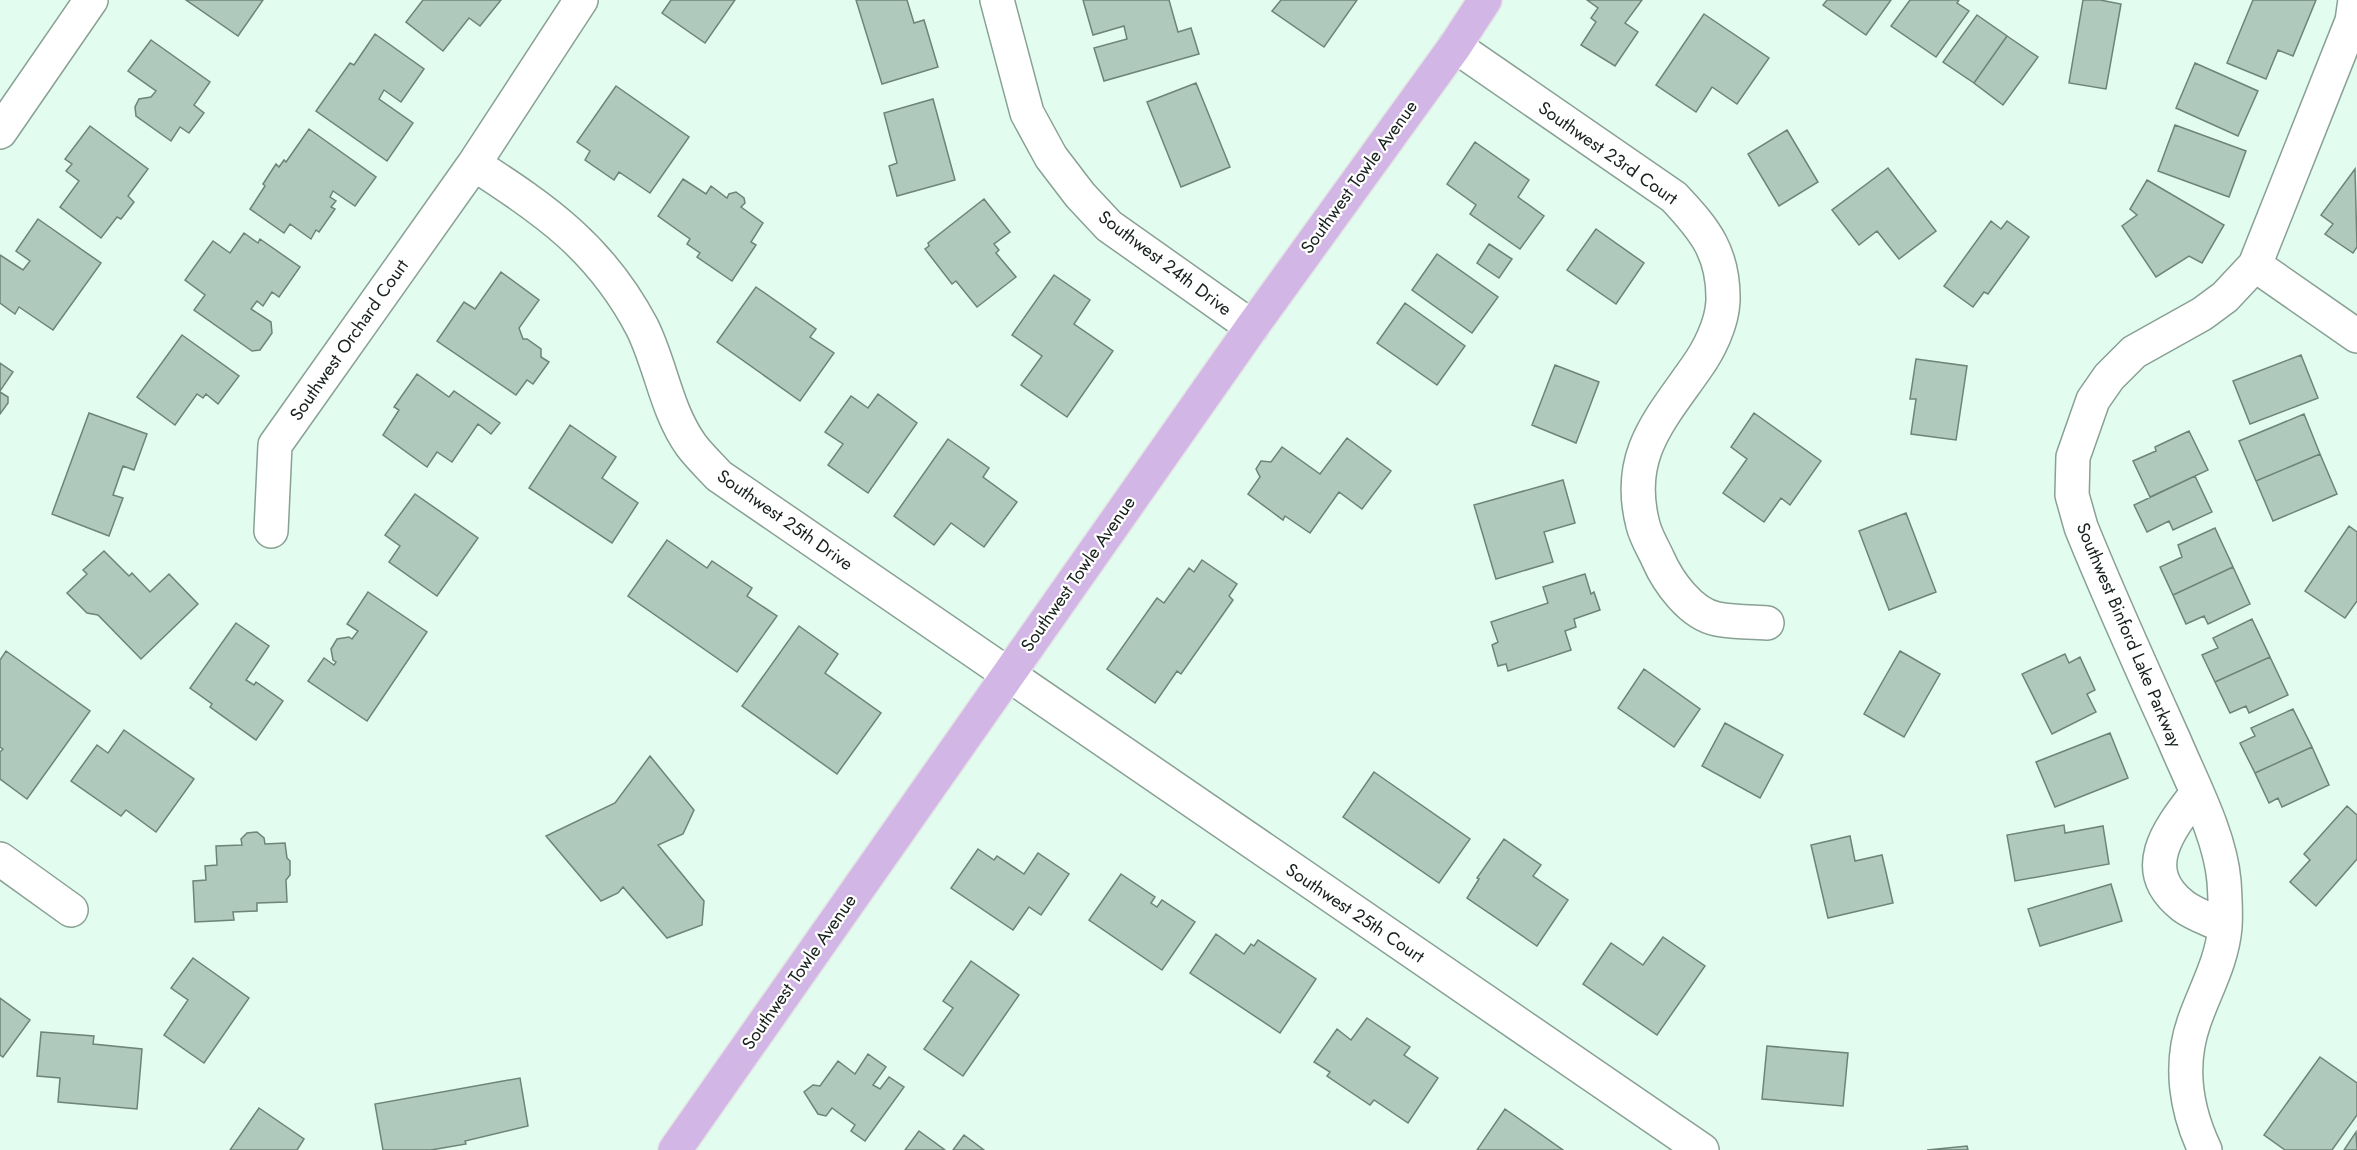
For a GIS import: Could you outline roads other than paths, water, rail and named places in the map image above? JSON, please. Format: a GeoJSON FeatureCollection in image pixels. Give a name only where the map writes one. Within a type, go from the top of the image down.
{"type":"FeatureCollection","features":[{"type":"Feature","properties":{"kind":"main road","name":"Southwest Towle Avenue"},"geometry":{"type":"LineString","coordinates":[[675,1150],[1252,327],[1455,46],[1485,0]]}},
{"type":"Feature","properties":{"kind":"street"},"geometry":{"type":"LineString","coordinates":[[0,132],[90,0]]}},
{"type":"Feature","properties":{"kind":"street","name":"Southwest Orchard Court"},"geometry":{"type":"LineString","coordinates":[[271,531],[275,445],[474,164],[581,0]]}},
{"type":"Feature","properties":{"kind":"street","name":"Southwest 24th Drive"},"geometry":{"type":"LineString","coordinates":[[997,0],[1027,113],[1051,157],[1080,195],[1109,226],[1252,327]]}},
{"type":"Feature","properties":{"kind":"street","name":"Southwest Binford Lake Parkway"},"geometry":{"type":"LineString","coordinates":[[2205,1150],[2197,1133],[2187,1096],[2187,1058],[2194,1022],[2220,956],[2225,927],[2223,879],[2214,840],[2197,793],[2081,527],[2072,495],[2073,456],[2093,400],[2109,376],[2134,352],[2202,314],[2225,297],[2255,265],[2355,14]]}},
{"type":"Feature","properties":{"kind":"street","name":"Southwest 23rd Court"},"geometry":{"type":"LineString","coordinates":[[1455,46],[1674,198],[1702,227],[1720,264],[1723,303],[1716,329],[1705,355],[1656,424],[1643,453],[1637,484],[1644,527],[1662,567],[1686,602],[1715,619],[1767,623]]}},
{"type":"Feature","properties":{"kind":"street","name":"Southwest 25th Drive"},"geometry":{"type":"LineString","coordinates":[[474,164],[533,202],[566,229],[595,259],[621,292],[642,328],[673,409],[691,445],[719,476],[1007,675]]}},
{"type":"Feature","properties":{"kind":"street"},"geometry":{"type":"LineString","coordinates":[[2255,265],[2357,336]]}},
{"type":"Feature","properties":{"kind":"street","name":"Southwest 25th Court"},"geometry":{"type":"LineString","coordinates":[[1007,675],[1702,1150]]}},
{"type":"Feature","properties":{"kind":"street"},"geometry":{"type":"LineString","coordinates":[[2197,793],[2171,826],[2161,849],[2158,870],[2167,889],[2184,906],[2225,927]]}},
{"type":"Feature","properties":{"kind":"street"},"geometry":{"type":"LineString","coordinates":[[0,859],[71,910]]}}]}
